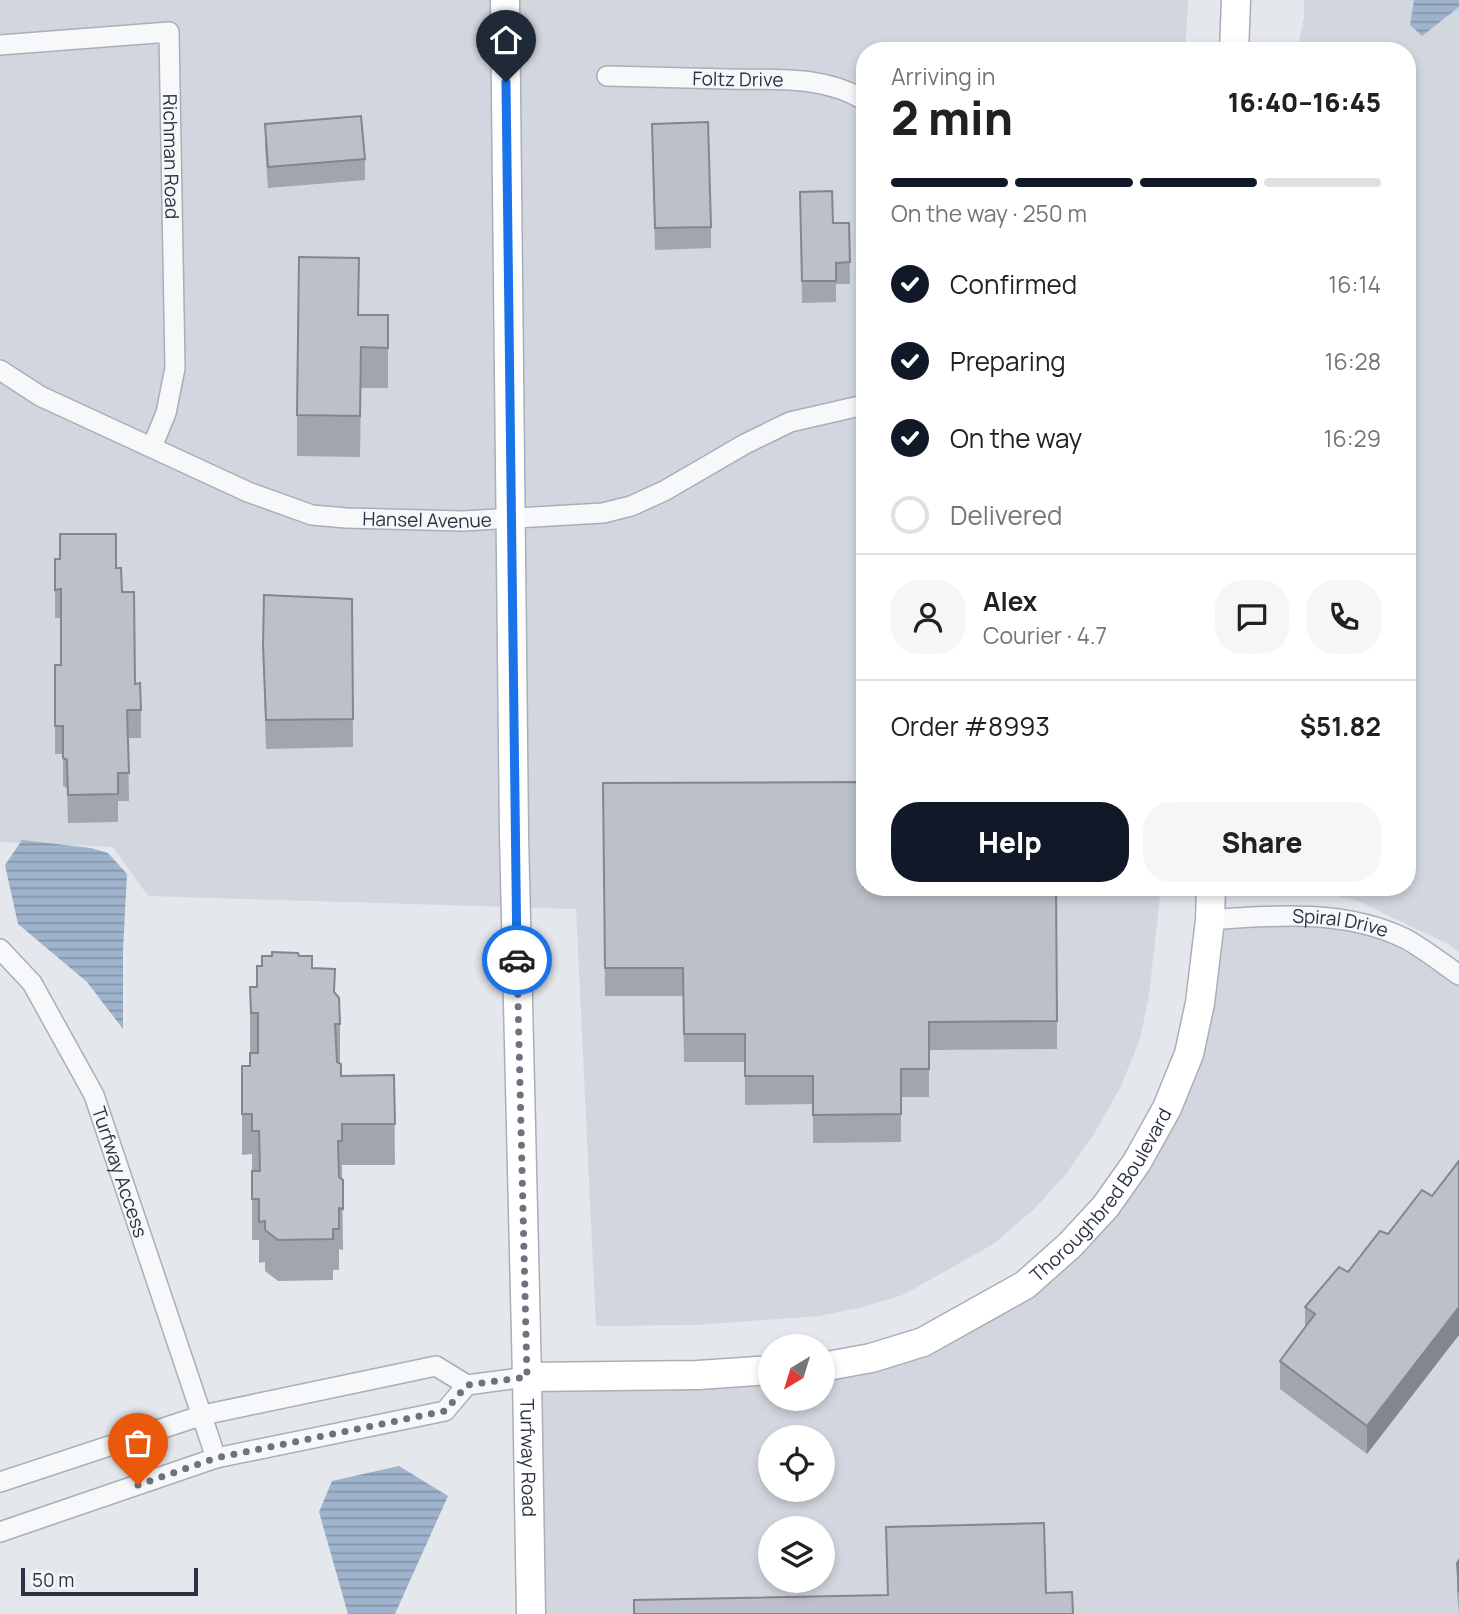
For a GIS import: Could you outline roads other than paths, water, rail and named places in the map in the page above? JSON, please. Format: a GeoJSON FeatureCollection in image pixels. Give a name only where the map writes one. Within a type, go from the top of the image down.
{"type":"FeatureCollection","features":[{"type":"Feature","properties":{"kind":"main road","name":"Turfway Road"},"geometry":{"type":"LineString","coordinates":[[505,0],[514,835],[531,1614]]}},
{"type":"Feature","properties":{"kind":"main road"},"geometry":{"type":"LineString","coordinates":[[1234,42],[1236,0]]}},
{"type":"Feature","properties":{"kind":"main road","name":"Thoroughbred Boulevard"},"geometry":{"type":"LineString","coordinates":[[835,1365],[871,1358],[923,1342],[1025,1285],[1070,1245],[1105,1206],[1138,1162],[1167,1108],[1189,1054],[1200,1003],[1211,896]]}},
{"type":"Feature","properties":{"kind":"main road"},"geometry":{"type":"LineString","coordinates":[[527,1377],[698,1376],[758,1371]]}},
{"type":"Feature","properties":{"kind":"street","name":"Richman Road"},"geometry":{"type":"LineString","coordinates":[[0,46],[169,32],[175,368],[166,413],[152,447]]}},
{"type":"Feature","properties":{"kind":"street","name":"Foltz Drive"},"geometry":{"type":"LineString","coordinates":[[607,76],[819,82],[849,90],[856,95]]}},
{"type":"Feature","properties":{"kind":"street","name":"Hansel Avenue"},"geometry":{"type":"LineString","coordinates":[[0,370],[40,396],[248,492],[312,514],[346,518],[512,520],[603,513],[631,506],[790,422],[856,407]]}},
{"type":"Feature","properties":{"kind":"street","name":"Spiral Drive"},"geometry":{"type":"LineString","coordinates":[[1210,920],[1269,916],[1331,918],[1357,922],[1407,940],[1459,975]]}},
{"type":"Feature","properties":{"kind":"street","name":"Turfway Access"},"geometry":{"type":"LineString","coordinates":[[0,948],[32,982],[94,1094],[216,1458]]}},
{"type":"Feature","properties":{"kind":"street"},"geometry":{"type":"LineString","coordinates":[[0,1482],[203,1415],[436,1366],[467,1385],[527,1377]]}},
{"type":"Feature","properties":{"kind":"street"},"geometry":{"type":"LineString","coordinates":[[0,1532],[216,1458],[445,1411],[467,1385]]}},
{"type":"Feature","properties":{"kind":"water"},"geometry":{"type":"Polygon","coordinates":[[[1414,0],[1459,0],[1459,7],[1422,36],[1410,25],[1414,0]]]}},
{"type":"Feature","properties":{"kind":"water"},"geometry":{"type":"Polygon","coordinates":[[[22,840],[91,848],[108,853],[127,874],[123,1029],[87,982],[18,924],[5,865],[22,840]]]}},
{"type":"Feature","properties":{"kind":"water"},"geometry":{"type":"Polygon","coordinates":[[[399,1466],[448,1496],[395,1614],[348,1614],[319,1512],[332,1481],[399,1466]]]}}]}
